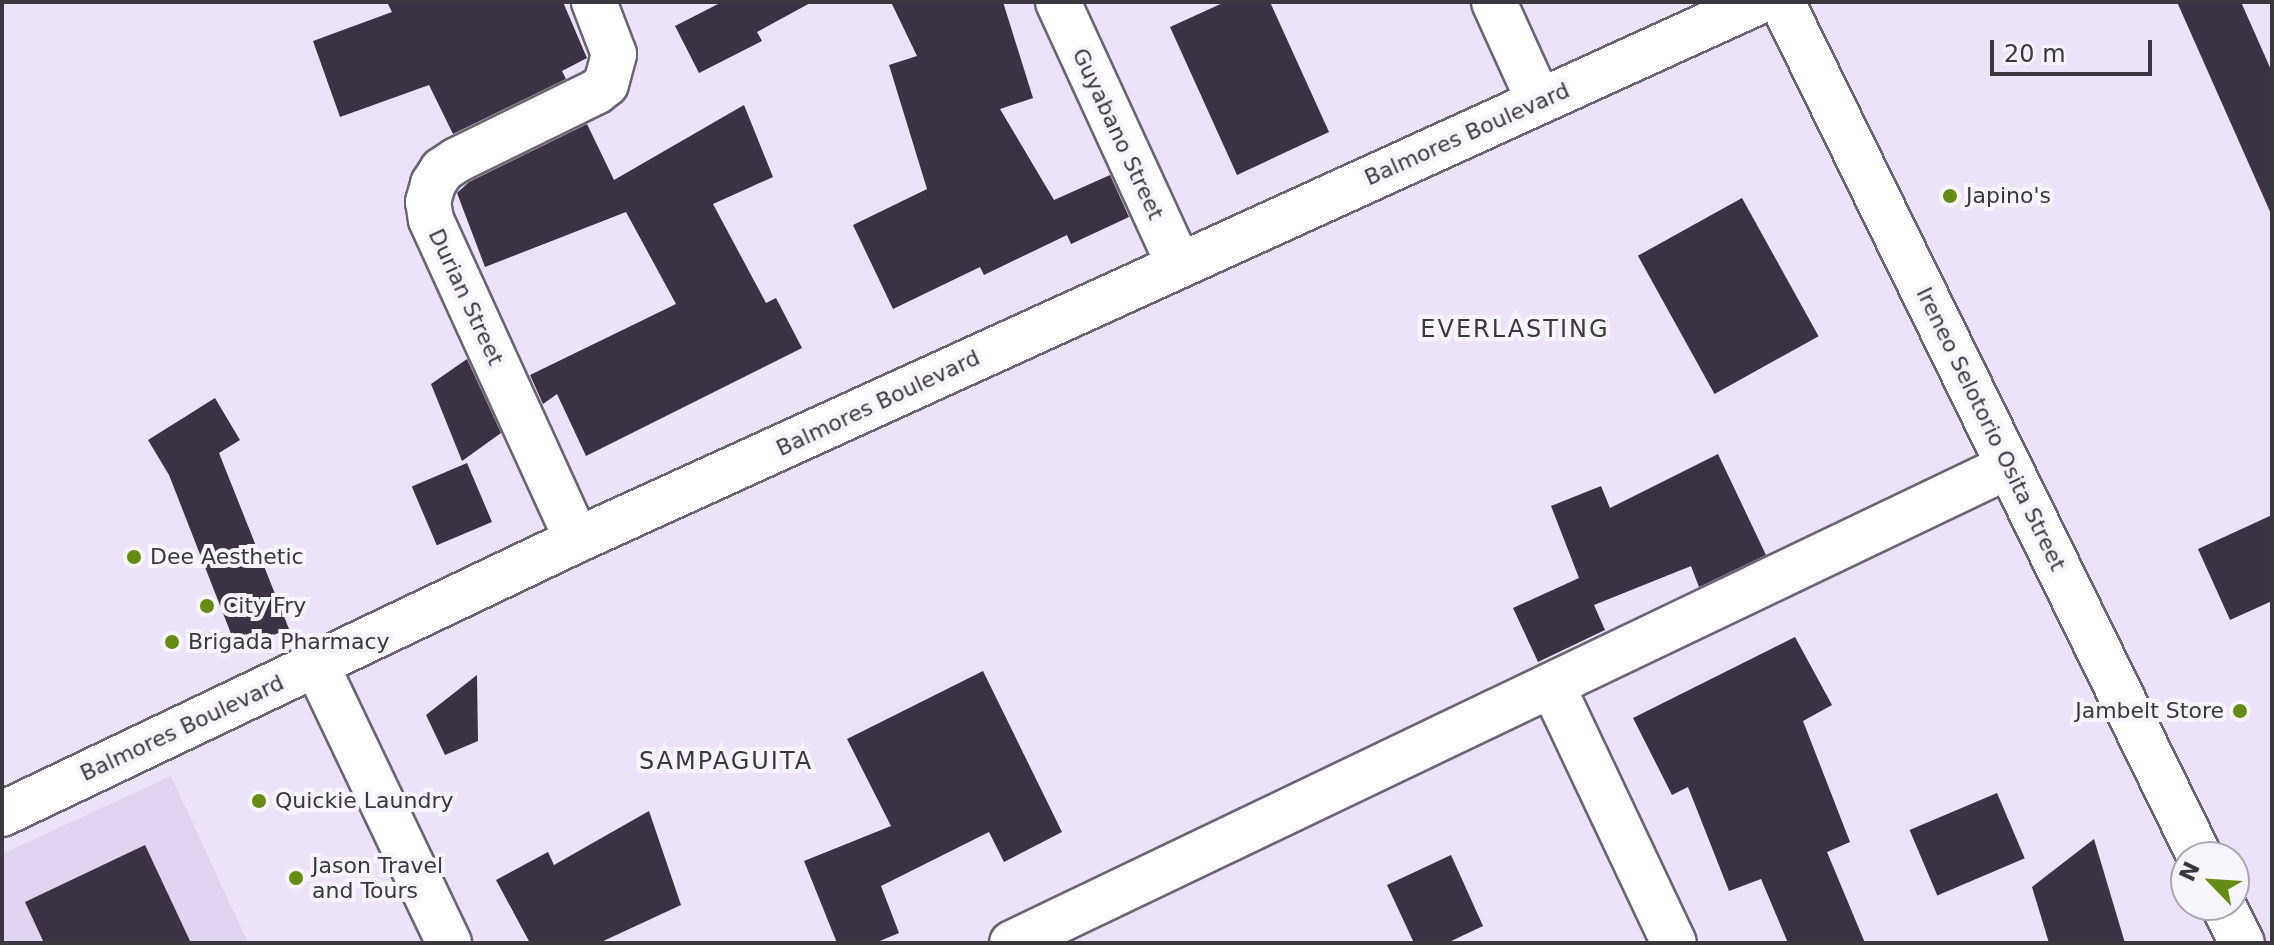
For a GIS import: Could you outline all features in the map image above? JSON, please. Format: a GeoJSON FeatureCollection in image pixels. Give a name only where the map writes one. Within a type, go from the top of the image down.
{"type":"FeatureCollection","features":[{"type":"Feature","properties":{"kind":"street","name":"Durian Street"},"geometry":{"type":"LineString","coordinates":[[577,540],[431,219],[428,202],[437,177],[457,160],[596,92],[606,84],[614,54],[594,2]]}},
{"type":"Feature","properties":{"kind":"street","name":"Guyabano Street"},"geometry":{"type":"LineString","coordinates":[[1058,2],[1179,265]]}},
{"type":"Feature","properties":{"kind":"street"},"geometry":{"type":"LineString","coordinates":[[1494,2],[1539,101]]}},
{"type":"Feature","properties":{"kind":"street","name":"Balmores Boulevard"},"geometry":{"type":"LineString","coordinates":[[2,814],[577,540],[1758,2]]}},
{"type":"Feature","properties":{"kind":"street","name":"Ireneo Selotorio Osita Street"},"geometry":{"type":"LineString","coordinates":[[1782,2],[2192,841]]}},
{"type":"Feature","properties":{"kind":"street"},"geometry":{"type":"LineString","coordinates":[[1012,943],[1080,928],[1552,685],[2009,466]]}},
{"type":"Feature","properties":{"kind":"street"},"geometry":{"type":"LineString","coordinates":[[316,664],[449,943]]}},
{"type":"Feature","properties":{"kind":"street"},"geometry":{"type":"LineString","coordinates":[[1552,685],[1674,943]]}},
{"type":"Feature","properties":{"kind":"street"},"geometry":{"type":"LineString","coordinates":[[2231,921],[2242,943]]}},
{"type":"Feature","properties":{"kind":"shaded area"},"geometry":{"type":"Polygon","coordinates":[[[171,776],[248,943],[2,943],[2,854],[171,776]]]}},
{"type":"Feature","properties":{"kind":"building"},"geometry":{"type":"Polygon","coordinates":[[[387,2],[563,2],[587,58],[562,71],[566,79],[453,134],[429,85],[340,117],[313,41],[392,12],[387,2]]]}},
{"type":"Feature","properties":{"kind":"building"},"geometry":{"type":"Polygon","coordinates":[[[722,2],[812,2],[757,32],[762,41],[699,73],[675,26],[722,2]]]}},
{"type":"Feature","properties":{"kind":"building"},"geometry":{"type":"Polygon","coordinates":[[[891,2],[1003,2],[1033,98],[1000,109],[1054,200],[1110,175],[1129,217],[1071,244],[1067,235],[984,275],[980,267],[893,309],[853,225],[927,189],[889,65],[917,56],[891,2]]]}},
{"type":"Feature","properties":{"kind":"building"},"geometry":{"type":"Polygon","coordinates":[[[1225,2],[1270,2],[1329,132],[1237,175],[1170,27],[1225,2]]]}},
{"type":"Feature","properties":{"kind":"building"},"geometry":{"type":"Polygon","coordinates":[[[2177,2],[2241,2],[2272,72],[2272,216],[2177,2]]]}},
{"type":"Feature","properties":{"kind":"building"},"geometry":{"type":"Polygon","coordinates":[[[744,105],[773,177],[713,204],[766,303],[776,298],[802,348],[586,456],[557,394],[543,404],[530,375],[676,304],[626,212],[485,267],[457,193],[469,182],[587,124],[614,180],[744,105]]]}},
{"type":"Feature","properties":{"kind":"building"},"geometry":{"type":"Polygon","coordinates":[[[1742,198],[1819,336],[1715,394],[1638,256],[1742,198]]]}},
{"type":"Feature","properties":{"kind":"building"},"geometry":{"type":"Polygon","coordinates":[[[467,359],[501,433],[462,461],[431,384],[467,359]]]}},
{"type":"Feature","properties":{"kind":"building"},"geometry":{"type":"Polygon","coordinates":[[[215,398],[240,440],[219,453],[289,629],[237,649],[169,475],[148,440],[215,398]]]}},
{"type":"Feature","properties":{"kind":"building"},"geometry":{"type":"Polygon","coordinates":[[[1718,454],[1766,555],[1699,587],[1691,566],[1594,605],[1605,630],[1538,662],[1513,608],[1579,578],[1551,506],[1601,486],[1610,508],[1718,454]]]}},
{"type":"Feature","properties":{"kind":"building"},"geometry":{"type":"Polygon","coordinates":[[[467,463],[492,522],[437,545],[412,486],[467,463]]]}},
{"type":"Feature","properties":{"kind":"building"},"geometry":{"type":"Polygon","coordinates":[[[2272,515],[2272,601],[2230,620],[2198,549],[2272,515]]]}},
{"type":"Feature","properties":{"kind":"building"},"geometry":{"type":"Polygon","coordinates":[[[1795,637],[1832,705],[1803,721],[1850,842],[1827,852],[1865,943],[1788,943],[1761,879],[1729,891],[1688,787],[1672,795],[1633,718],[1795,637]]]}},
{"type":"Feature","properties":{"kind":"building"},"geometry":{"type":"Polygon","coordinates":[[[983,671],[1062,832],[1004,862],[989,832],[881,886],[899,933],[875,943],[837,943],[804,861],[891,826],[847,739],[983,671]]]}},
{"type":"Feature","properties":{"kind":"building"},"geometry":{"type":"Polygon","coordinates":[[[477,675],[478,741],[445,755],[426,715],[477,675]]]}},
{"type":"Feature","properties":{"kind":"building"},"geometry":{"type":"Polygon","coordinates":[[[1997,793],[2025,858],[1937,895],[1910,830],[1997,793]]]}},
{"type":"Feature","properties":{"kind":"building"},"geometry":{"type":"Polygon","coordinates":[[[649,811],[681,905],[599,943],[530,943],[496,880],[548,852],[554,865],[649,811]]]}},
{"type":"Feature","properties":{"kind":"building"},"geometry":{"type":"Polygon","coordinates":[[[2094,839],[2125,943],[2049,943],[2032,887],[2094,839]]]}},
{"type":"Feature","properties":{"kind":"building"},"geometry":{"type":"Polygon","coordinates":[[[145,845],[191,943],[44,943],[25,902],[145,845]]]}},
{"type":"Feature","properties":{"kind":"building"},"geometry":{"type":"Polygon","coordinates":[[[1451,855],[1483,926],[1447,943],[1414,943],[1387,885],[1451,855]]]}},
{"type":"Feature","properties":{"kind":"place","name":"Japino's"},"geometry":{"type":"Point","coordinates":[1950,196]}},
{"type":"Feature","properties":{"kind":"place","name":"Dee Aesthetic"},"geometry":{"type":"Point","coordinates":[134,557]}},
{"type":"Feature","properties":{"kind":"place","name":"City Fry"},"geometry":{"type":"Point","coordinates":[207,606]}},
{"type":"Feature","properties":{"kind":"place","name":"Brigada Pharmacy"},"geometry":{"type":"Point","coordinates":[172,642]}},
{"type":"Feature","properties":{"kind":"place","name":"Jambelt Store"},"geometry":{"type":"Point","coordinates":[2240,711]}},
{"type":"Feature","properties":{"kind":"place","name":"Quickie Laundry"},"geometry":{"type":"Point","coordinates":[259,801]}},
{"type":"Feature","properties":{"kind":"place","name":"Jason Travel and Tours"},"geometry":{"type":"Point","coordinates":[296,878]}},
{"type":"Feature","properties":{"kind":"district","name":"EVERLASTING"},"geometry":{"type":"Point","coordinates":[1515,330]}},
{"type":"Feature","properties":{"kind":"district","name":"SAMPAGUITA"},"geometry":{"type":"Point","coordinates":[726,762]}}]}
